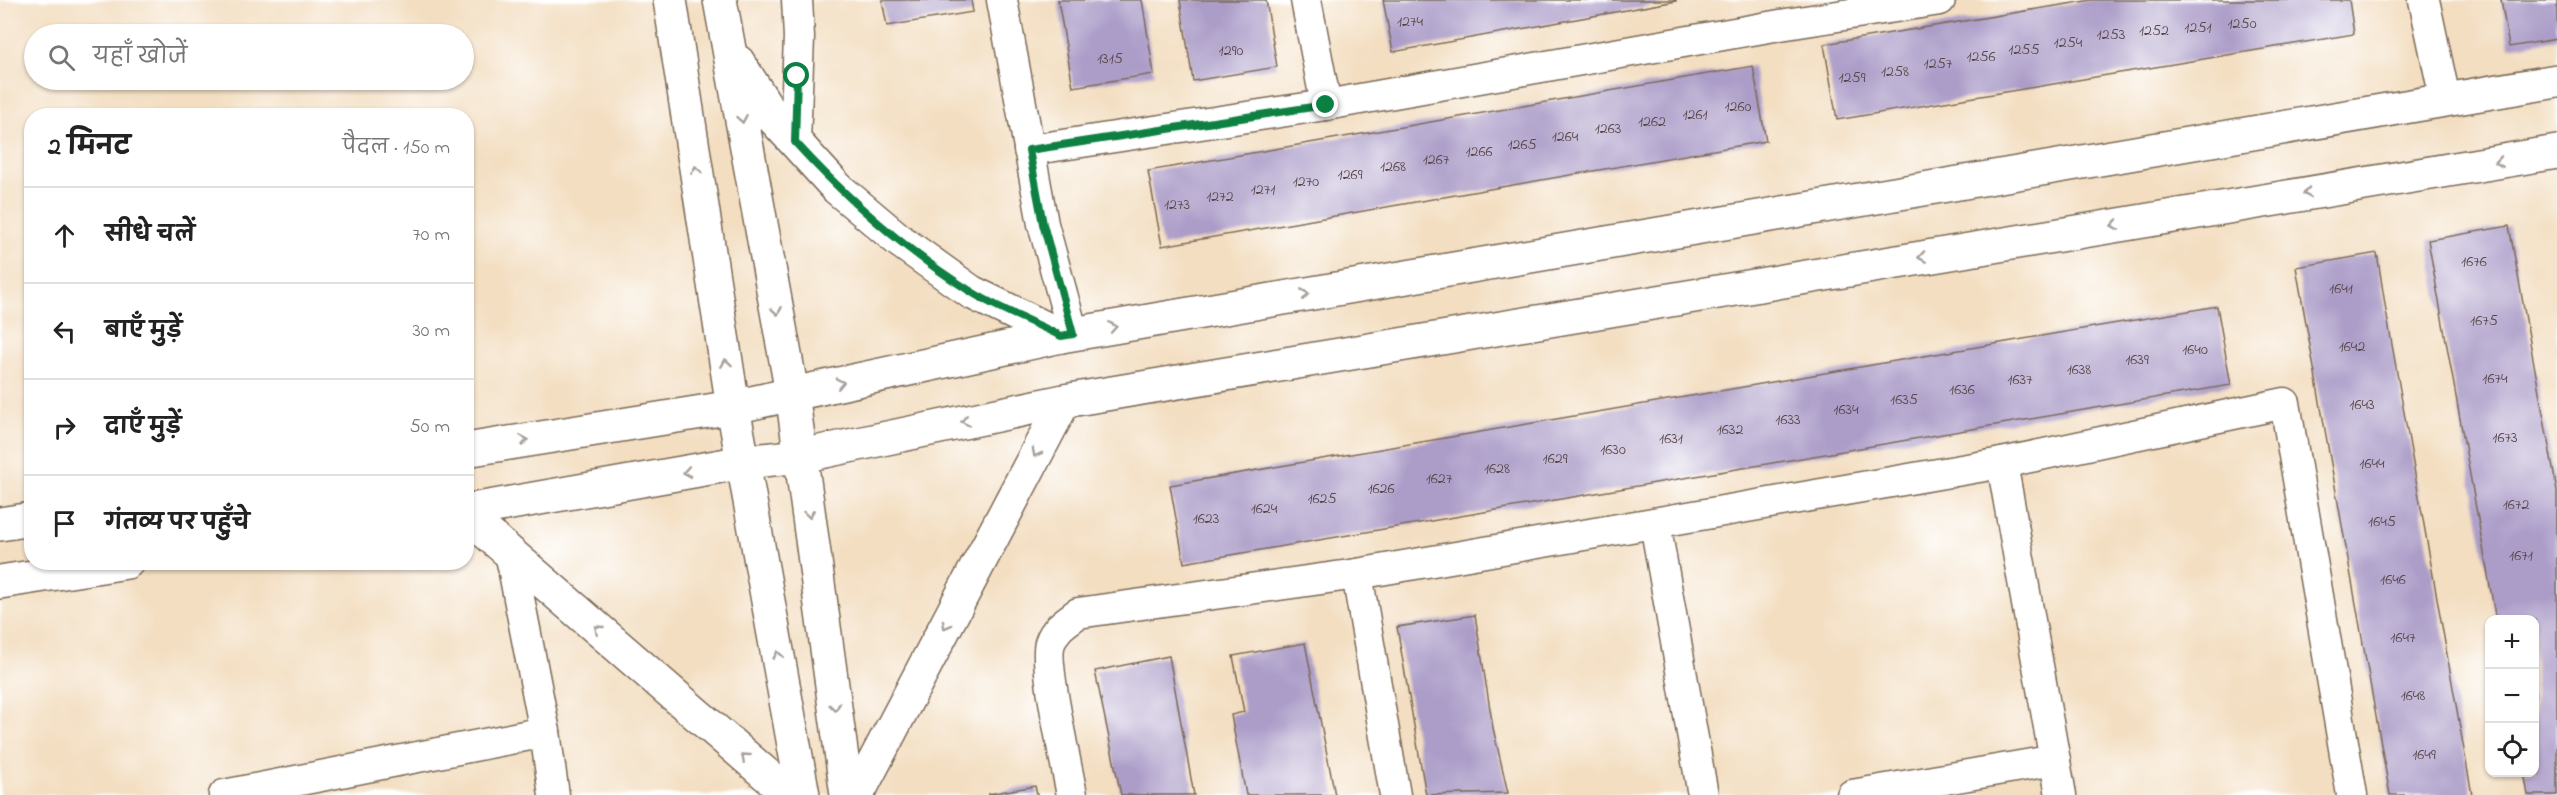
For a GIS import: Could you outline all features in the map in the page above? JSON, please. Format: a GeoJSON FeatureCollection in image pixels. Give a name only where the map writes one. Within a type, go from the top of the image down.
{"type":"FeatureCollection","features":[{"type":"Feature","properties":{"kind":"main road"},"geometry":{"type":"LineString","coordinates":[[670,0],[733,407],[803,795]]}},
{"type":"Feature","properties":{"kind":"main road"},"geometry":{"type":"LineString","coordinates":[[720,0],[792,393],[847,795]]}},
{"type":"Feature","properties":{"kind":"main road"},"geometry":{"type":"LineString","coordinates":[[729,48],[775,120],[837,188],[909,248],[971,292],[1067,335]]}},
{"type":"Feature","properties":{"kind":"main road"},"geometry":{"type":"LineString","coordinates":[[474,449],[733,407],[1067,335],[2557,81]]}},
{"type":"Feature","properties":{"kind":"main road"},"geometry":{"type":"LineString","coordinates":[[474,512],[744,462],[801,456],[1064,401],[2557,152]]}},
{"type":"Feature","properties":{"kind":"main road"},"geometry":{"type":"LineString","coordinates":[[857,795],[1064,401]]}},
{"type":"Feature","properties":{"kind":"main road"},"geometry":{"type":"LineString","coordinates":[[0,524],[24,520]]}},
{"type":"Feature","properties":{"kind":"main road"},"geometry":{"type":"LineString","coordinates":[[474,520],[790,795]]}},
{"type":"Feature","properties":{"kind":"main road"},"geometry":{"type":"LineString","coordinates":[[0,582],[77,570]]}},
{"type":"Feature","properties":{"kind":"street"},"geometry":{"type":"LineString","coordinates":[[795,142],[799,37],[797,0]]}},
{"type":"Feature","properties":{"kind":"street"},"geometry":{"type":"LineString","coordinates":[[1002,0],[1043,224],[1067,335]]}},
{"type":"Feature","properties":{"kind":"street"},"geometry":{"type":"LineString","coordinates":[[1306,0],[1326,105]]}},
{"type":"Feature","properties":{"kind":"street"},"geometry":{"type":"LineString","coordinates":[[1029,150],[1326,105],[1778,12],[1940,0]]}},
{"type":"Feature","properties":{"kind":"street"},"geometry":{"type":"LineString","coordinates":[[2424,0],[2445,99]]}},
{"type":"Feature","properties":{"kind":"street"},"geometry":{"type":"LineString","coordinates":[[1072,795],[1049,669],[1049,645],[1058,627],[1078,614],[1356,574],[2002,463],[2285,403],[2352,795]]}},
{"type":"Feature","properties":{"kind":"street"},"geometry":{"type":"LineString","coordinates":[[2002,463],[2061,795]]}},
{"type":"Feature","properties":{"kind":"street"},"geometry":{"type":"LineString","coordinates":[[1655,523],[1702,795]]}},
{"type":"Feature","properties":{"kind":"street"},"geometry":{"type":"LineString","coordinates":[[510,552],[545,732],[554,795]]}},
{"type":"Feature","properties":{"kind":"street"},"geometry":{"type":"LineString","coordinates":[[1356,574],[1395,795]]}},
{"type":"Feature","properties":{"kind":"street"},"geometry":{"type":"LineString","coordinates":[[224,795],[545,732]]}},
{"type":"Feature","properties":{"kind":"street"},"geometry":{"type":"LineString","coordinates":[[1852,795],[2055,760]]}},
{"type":"Feature","properties":{"kind":"building"},"geometry":{"type":"Polygon","coordinates":[[[882,0],[971,0],[973,12],[887,26],[882,0]]]}},
{"type":"Feature","properties":{"kind":"building"},"geometry":{"type":"Polygon","coordinates":[[[1058,0],[1142,0],[1154,74],[1073,87],[1058,0]]]}},
{"type":"Feature","properties":{"kind":"building"},"geometry":{"type":"Polygon","coordinates":[[[1180,0],[1266,0],[1277,67],[1193,81],[1180,0]]]}},
{"type":"Feature","properties":{"kind":"building"},"geometry":{"type":"Polygon","coordinates":[[[1383,0],[1676,0],[1676,1],[1393,52],[1383,0]]]}},
{"type":"Feature","properties":{"kind":"building"},"geometry":{"type":"Polygon","coordinates":[[[2092,0],[2349,0],[2354,34],[1837,120],[1824,44],[2092,0]]]}},
{"type":"Feature","properties":{"kind":"building"},"geometry":{"type":"Polygon","coordinates":[[[2501,0],[2557,0],[2557,39],[2509,47],[2501,0]]]}},
{"type":"Feature","properties":{"kind":"building"},"geometry":{"type":"Polygon","coordinates":[[[1753,66],[1766,141],[1162,246],[1148,171],[1753,66]]]}},
{"type":"Feature","properties":{"kind":"building"},"geometry":{"type":"Polygon","coordinates":[[[2509,226],[2557,491],[2557,795],[2528,795],[2525,777],[2539,777],[2539,615],[2495,615],[2428,240],[2509,226]]]}},
{"type":"Feature","properties":{"kind":"building"},"geometry":{"type":"Polygon","coordinates":[[[2377,253],[2472,795],[2390,795],[2296,267],[2377,253]]]}},
{"type":"Feature","properties":{"kind":"building"},"geometry":{"type":"Polygon","coordinates":[[[2217,306],[2231,385],[1184,563],[1170,485],[2217,306]]]}},
{"type":"Feature","properties":{"kind":"building"},"geometry":{"type":"Polygon","coordinates":[[[1475,615],[1493,728],[1508,793],[1426,795],[1397,627],[1475,615]]]}},
{"type":"Feature","properties":{"kind":"building"},"geometry":{"type":"Polygon","coordinates":[[[1305,643],[1335,795],[1246,795],[1231,715],[1244,712],[1233,656],[1305,643]]]}},
{"type":"Feature","properties":{"kind":"building"},"geometry":{"type":"Polygon","coordinates":[[[1169,656],[1194,795],[1121,795],[1095,671],[1169,656]]]}},
{"type":"Feature","properties":{"kind":"building"},"geometry":{"type":"Polygon","coordinates":[[[1035,786],[1037,795],[989,795],[989,794],[1035,786]]]}},
{"type":"Feature","properties":{"kind":"route"},"geometry":{"type":"LineString","coordinates":[[797,76],[795,142],[837,188],[900,241],[971,292],[1061,336],[1073,334],[1043,224],[1029,150],[1326,105]]}}]}
